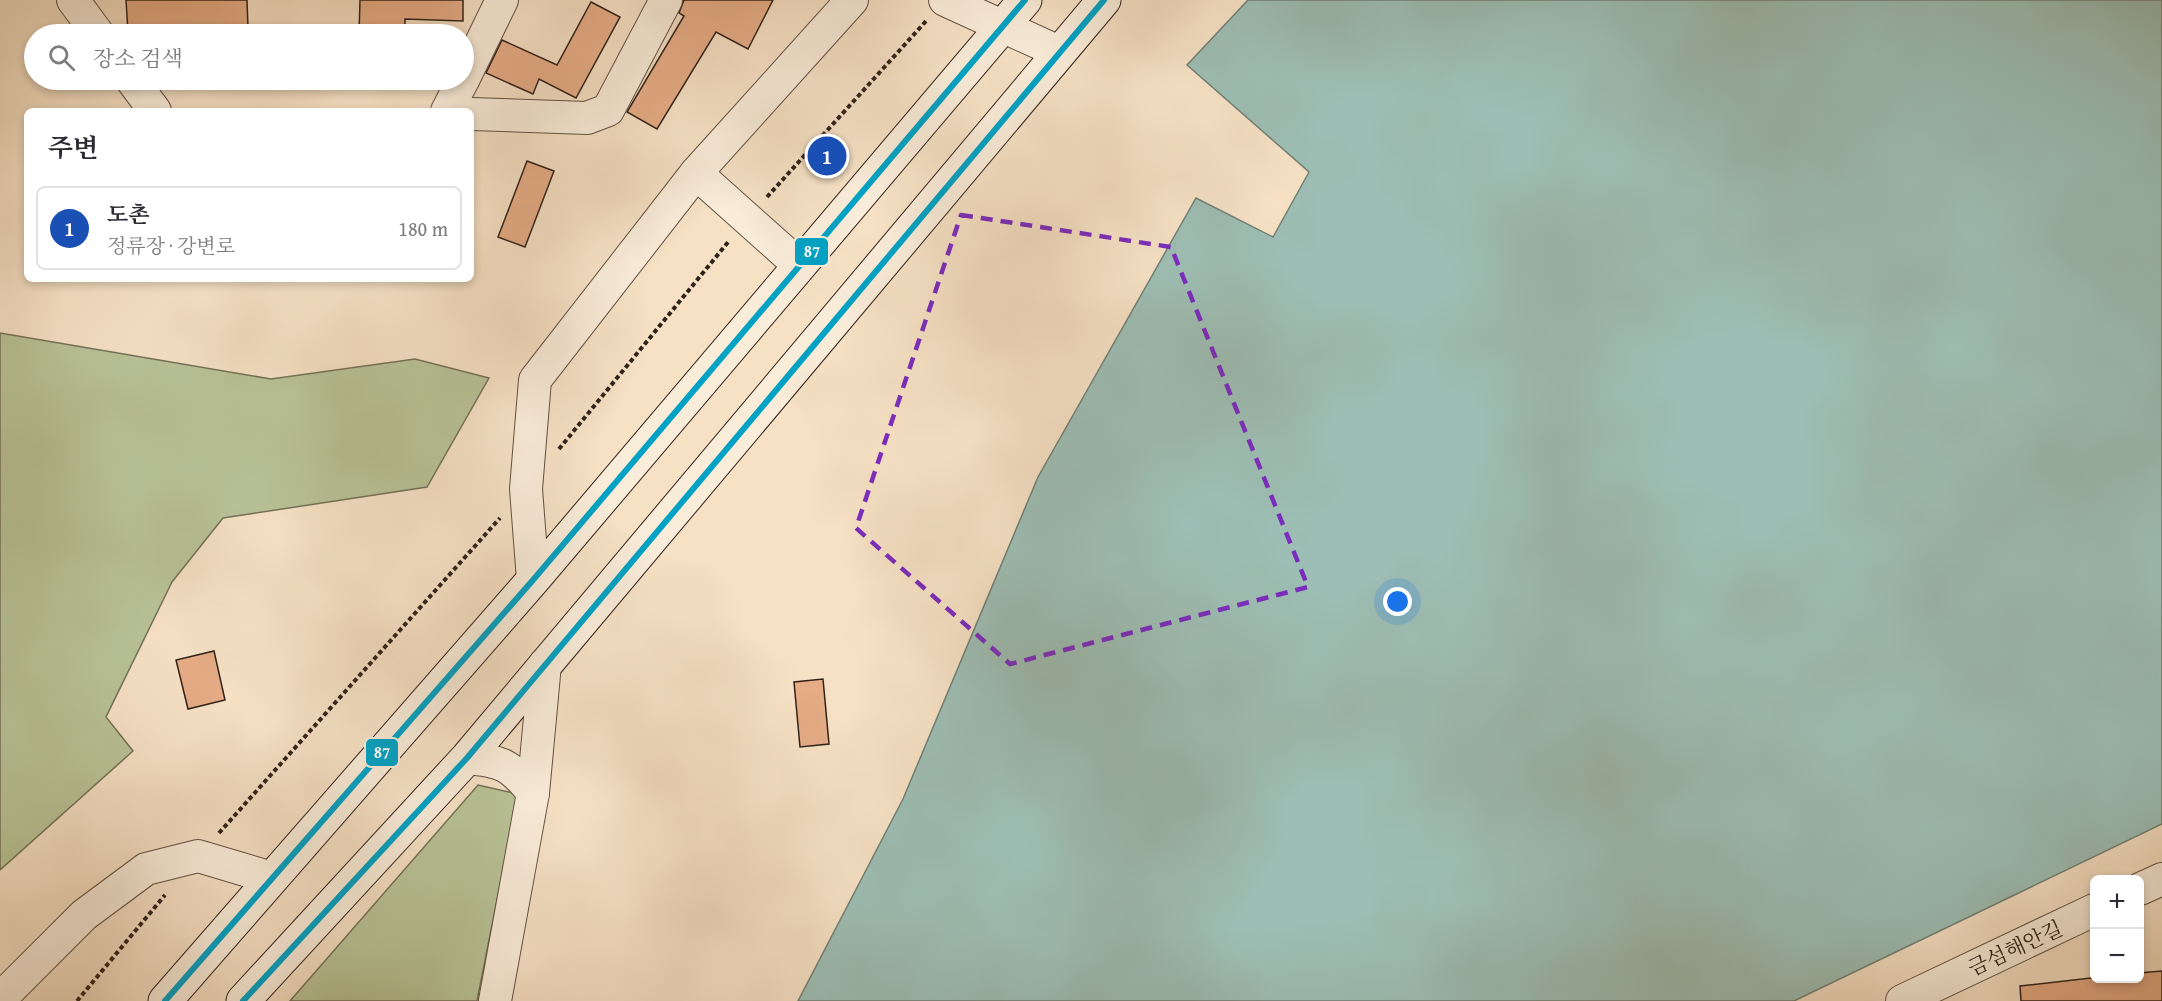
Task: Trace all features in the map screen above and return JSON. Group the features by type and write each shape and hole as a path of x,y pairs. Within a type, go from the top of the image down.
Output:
{"main road":[{"path":"165,1001 533,580 1025,0"},
{"path":"243,1001 467,758 1104,0"}],"street":[{"path":"73,0 91,24"},
{"path":"474,57 502,0"},
{"path":"474,114 587,118 608,110 666,0"},
{"path":"533,580 526,489 535,380 696,173 852,0"},
{"path":"945,0 1059,52"},
{"path":"140,90 154,108"},
{"path":"448,108 458,90"},
{"path":"696,173 799,265"},
{"path":"495,1001 533,793 545,664"},
{"path":"467,758 496,760 516,771 533,793"},
{"path":"0,999 84,915 146,869 198,856 272,878"},
{"path":"2144,887 2162,879"},
{"name":"금섬해안길","path":"1902,1001 2090,912"}],"highlighted area":[{"path":"961,215 1171,247 1308,587 1010,664 856,528"}],"green space":[{"path":"0,333 271,379 415,359 489,378 427,487 223,518 172,582 106,717 133,751 0,870"},
{"path":"478,785 518,794 477,1001 290,1001"}],"water":[{"path":"1248,0 2162,0 2162,824 1794,1001 798,1001 903,799 1038,477 1196,198 1273,237 1309,172 1187,65"}],"building":[{"path":"126,0 247,0 248,24 128,24"},
{"path":"360,0 463,0 463,21 405,19 405,24 359,24"},
{"path":"684,0 773,0 748,49 716,32 657,129 627,112 684,16 679,13"},
{"path":"591,2 620,17 576,98 539,79 533,94 486,73 502,40 557,65"},
{"path":"527,161 554,171 525,247 498,237"},
{"path":"214,651 225,700 188,709 176,660"},
{"path":"823,679 829,744 800,747 794,682"},
{"path":"2162,971 2162,1001 2021,1001 2020,986 2090,978 2090,983 2144,983 2144,973"}],"transit line":[{"name":"87","path":"165,1001 533,580 1025,0"},
{"name":"87","path":"243,1001 467,758 1104,0"}],"place":[{"name":"도촌","path":"827,156"}]}
